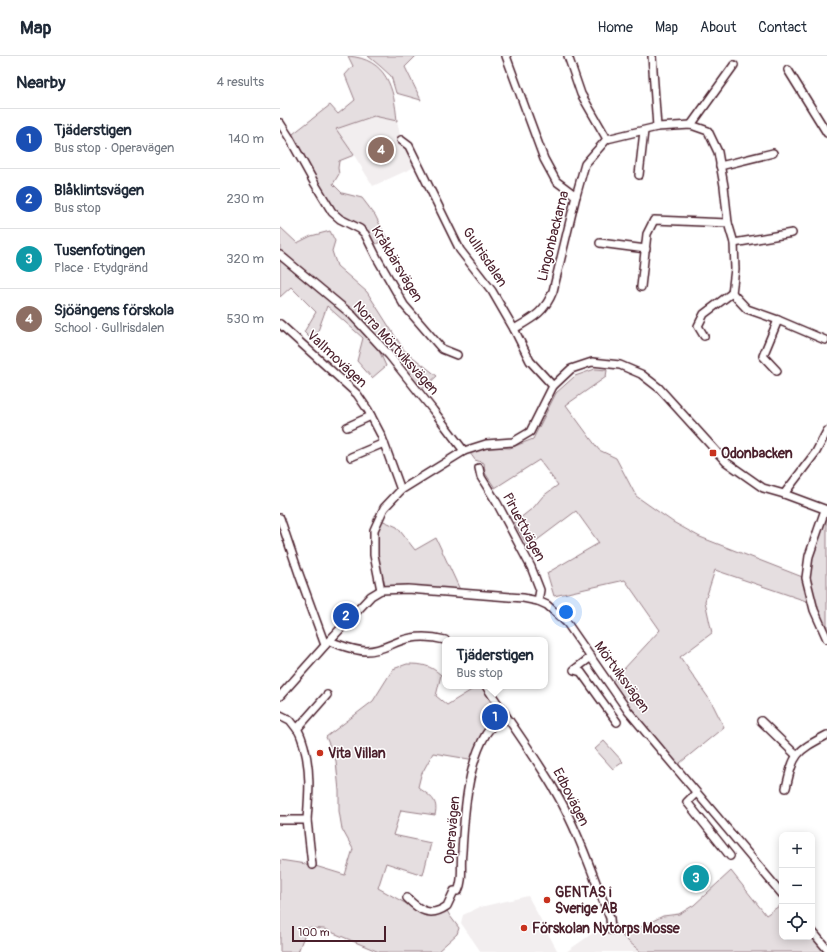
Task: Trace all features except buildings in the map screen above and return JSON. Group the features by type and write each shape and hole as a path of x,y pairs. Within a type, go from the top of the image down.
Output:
{"street":[{"path":"506,56 544,159 556,181 576,196"},
{"path":"568,56 581,94 607,140 657,127 691,125 708,131 718,152 728,223 734,243 735,269 732,293 704,314 698,326 704,336"},
{"path":"652,56 657,127"},
{"path":"691,125 734,65"},
{"path":"788,70 827,133"},
{"name":"Kråkbärsvägen","path":"280,123 290,137 332,212 340,219 360,229 365,234 404,306 442,349 457,355"},
{"path":"639,175 644,131"},
{"name":"Gullrisdalen","path":"401,140 409,146 460,250 492,290 530,361 553,386"},
{"name":"Lingonbackarna","path":"514,329 539,314 549,302 585,164 607,140"},
{"path":"720,166 773,153"},
{"path":"641,287 647,234 654,220 728,223"},
{"path":"734,243 792,233"},
{"path":"600,243 646,249"},
{"name":"Norra Mörtviksvägen","path":"280,254 352,315 399,368 464,452"},
{"path":"732,293 747,309 778,320 825,340"},
{"path":"777,372 763,356 778,320"},
{"name":"Vallmovägen","path":"280,324 357,394 371,416 384,443 401,490"},
{"path":"280,696 371,596 382,590 374,555 374,530 384,508 401,490 464,452 486,444 513,442 530,432 553,386 571,369 592,362 620,365 641,374 659,388 726,462 763,488 784,494 826,510 810,556 806,578 814,610 827,639"},
{"path":"347,427 371,416"},
{"path":"784,494 816,452 827,431"},
{"path":"351,457 384,443"},
{"name":"Piruettvägen","path":"479,468 480,477 497,502 531,567 540,590 538,601"},
{"path":"280,518 299,574 327,643"},
{"name":"Mörtviksvägen","path":"382,590 408,589 523,598 538,601 546,605 567,623 628,711 779,890"},
{"path":"327,643 355,650 368,651 417,637 434,637 442,639"},
{"path":"591,657 574,670 581,672 617,722"},
{"name":"Edbovägen","path":"488,689 542,767 559,798 574,828 610,918 611,930"},
{"path":"297,728 327,695"},
{"name":"Operavägen","path":"407,898 416,907 426,912 435,911 447,906 454,890 458,891 462,884 461,854 467,795 475,760 486,733 493,724 505,714"},
{"path":"280,715 290,720 297,728 300,733 307,758 310,785 307,820 312,865"},
{"path":"761,721 796,755"},
{"path":"786,788 792,764 796,755 807,746 827,735"},
{"path":"696,793 687,802 730,856"},
{"path":"280,820 307,820"},
{"path":"815,935 827,949"}],"shaded area":[{"path":"348,56 361,58 380,69 386,77 394,97 396,109 397,121 374,116 336,129 354,155 339,161 339,174 333,184 342,193 362,198 375,215 387,239 371,246 365,234 340,219 289,137 330,105 338,114 355,100 345,75 353,66"},
{"path":"368,56 416,56 405,67 421,100 396,93 391,76"},
{"path":"374,116 397,121 401,140 419,165 373,186 336,129"},
{"path":"280,227 297,243 311,236 330,231 335,241 332,251 337,266 367,292 404,350 437,376 419,392 352,315 280,255"},
{"path":"280,259 351,318 376,344 386,366 372,378 357,361 363,338 327,306 314,342 304,332 316,312 291,287 280,297"},
{"path":"595,369 607,370 606,377 566,405 599,450 616,458 636,496 673,522 700,537 805,578 827,510 827,639 812,603 715,570 705,601 712,633 680,657 712,703 724,727 675,767 610,684 660,630 625,580 554,596 547,573 599,543 576,511 528,547 514,523 534,507 543,496 558,485 539,460 495,488 485,473 484,463 475,460 470,453 487,447 510,448 533,439 556,393 575,376"},
{"path":"379,519 397,527 415,550 436,538 462,594 381,590 374,555"},
{"path":"407,664 417,664 433,669 441,675 436,696 447,705 473,689 488,689 505,714 493,724 475,760 433,753 421,775 418,787 434,801 436,805 435,815 401,810 393,835 431,843 423,875 386,863 378,888 423,913 446,909 459,928 457,934 437,952 379,952 324,929 307,928 298,952 280,952 280,860 312,865 345,875 353,849 342,829 339,811 336,761 326,737 373,701 393,669"},
{"path":"604,741 623,762 613,769 595,749"},
{"path":"731,871 766,915 779,906 779,940 815,940 815,935 827,952 641,952 622,936 663,916 679,914 694,905"},
{"name":"Förskolan Nytorps Mosse","path":"528,896 558,952 481,952 461,923 463,915 480,907"},
{"path":"611,930 622,936 641,952 566,952 593,933"}],"place":[{"name":"Sjöängens förskola","path":"381,150"},
{"name":"Odonbacken","path":"713,453"},
{"name":"Blåklintsvägen","path":"346,616"},
{"name":"Tjäderstigen","path":"495,717"},
{"name":"Vita Villan","path":"320,753"},
{"name":"Tusenfotingen","path":"696,878"},
{"name":"GENTAS i Sverige AB","path":"547,900"},
{"name":"Förskolan Nytorps Mosse","path":"524,928"}]}
